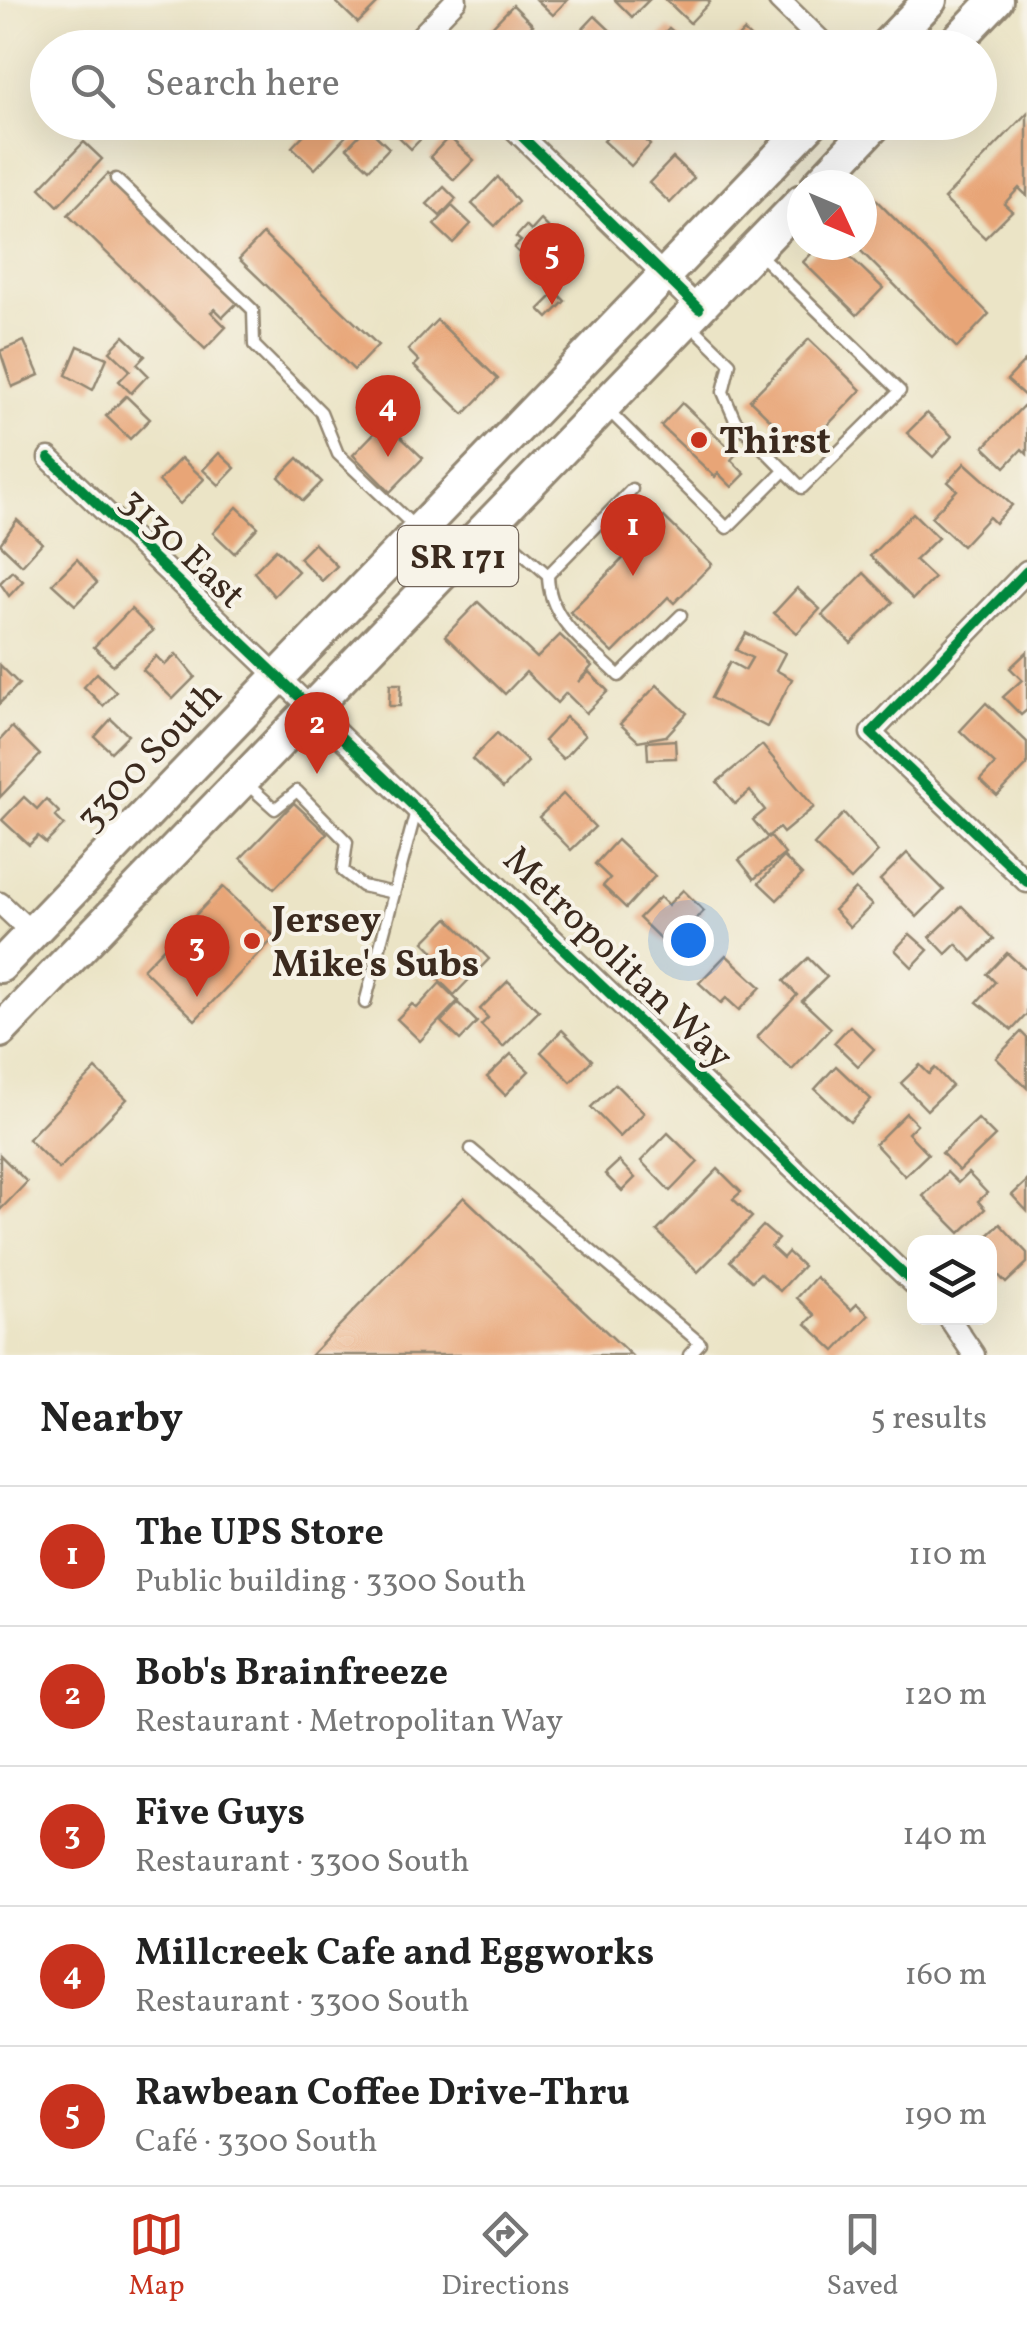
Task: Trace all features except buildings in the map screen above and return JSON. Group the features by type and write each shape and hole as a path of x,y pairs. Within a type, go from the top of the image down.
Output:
{"main road":[{"path":"901,30 930,0"},
{"path":"967,30 996,0"},
{"name":"3300 South","path":"0,1031 48,949 278,678 795,140"},
{"path":"832,170 860,140"},
{"name":"3300 South","path":"0,966 48,949 241,778 787,217"}],"street":[{"path":"434,30 456,0"},
{"path":"779,0 810,30"},
{"path":"525,140 666,276 693,315"},
{"name":"3130 East","path":"49,458 278,678"},
{"path":"1027,570 870,733 1027,882"},
{"name":"Metropolitan Way","path":"278,678 418,806 907,1277"},
{"path":"0,903 48,949"},
{"path":"953,1325 974,1355"}],"lane":[{"path":"116,178 253,310 254,346 321,412 338,454 418,530"},
{"path":"693,315 730,362 723,392 735,420 802,488 900,391 756,250"},
{"path":"605,406 727,528 785,470"},
{"path":"632,489 548,574 548,598 560,617 620,676 680,616"},
{"path":"490,524 548,574"},
{"path":"241,778 275,809 297,791 347,842 343,871 362,886 394,892"},
{"path":"364,1002 418,806"},
{"path":"471,1149 700,1344 689,1355"}],"cycle path":[{"path":"525,140 699,309"},
{"path":"49,458 907,1277"},
{"path":"1027,571 871,733 1027,882"}],"place":[{"name":"Rawbean Coffee Drive-Thru","path":"552,305"},
{"name":"Thirst","path":"699,440"},
{"name":"Millcreek Cafe and Eggworks","path":"388,457"},
{"name":"The UPS Store","path":"633,576"},
{"name":"Bob's Brainfreeze","path":"317,774"},
{"name":"Jersey Mike's Subs","path":"252,941"},
{"name":"Five Guys","path":"197,997"}]}
